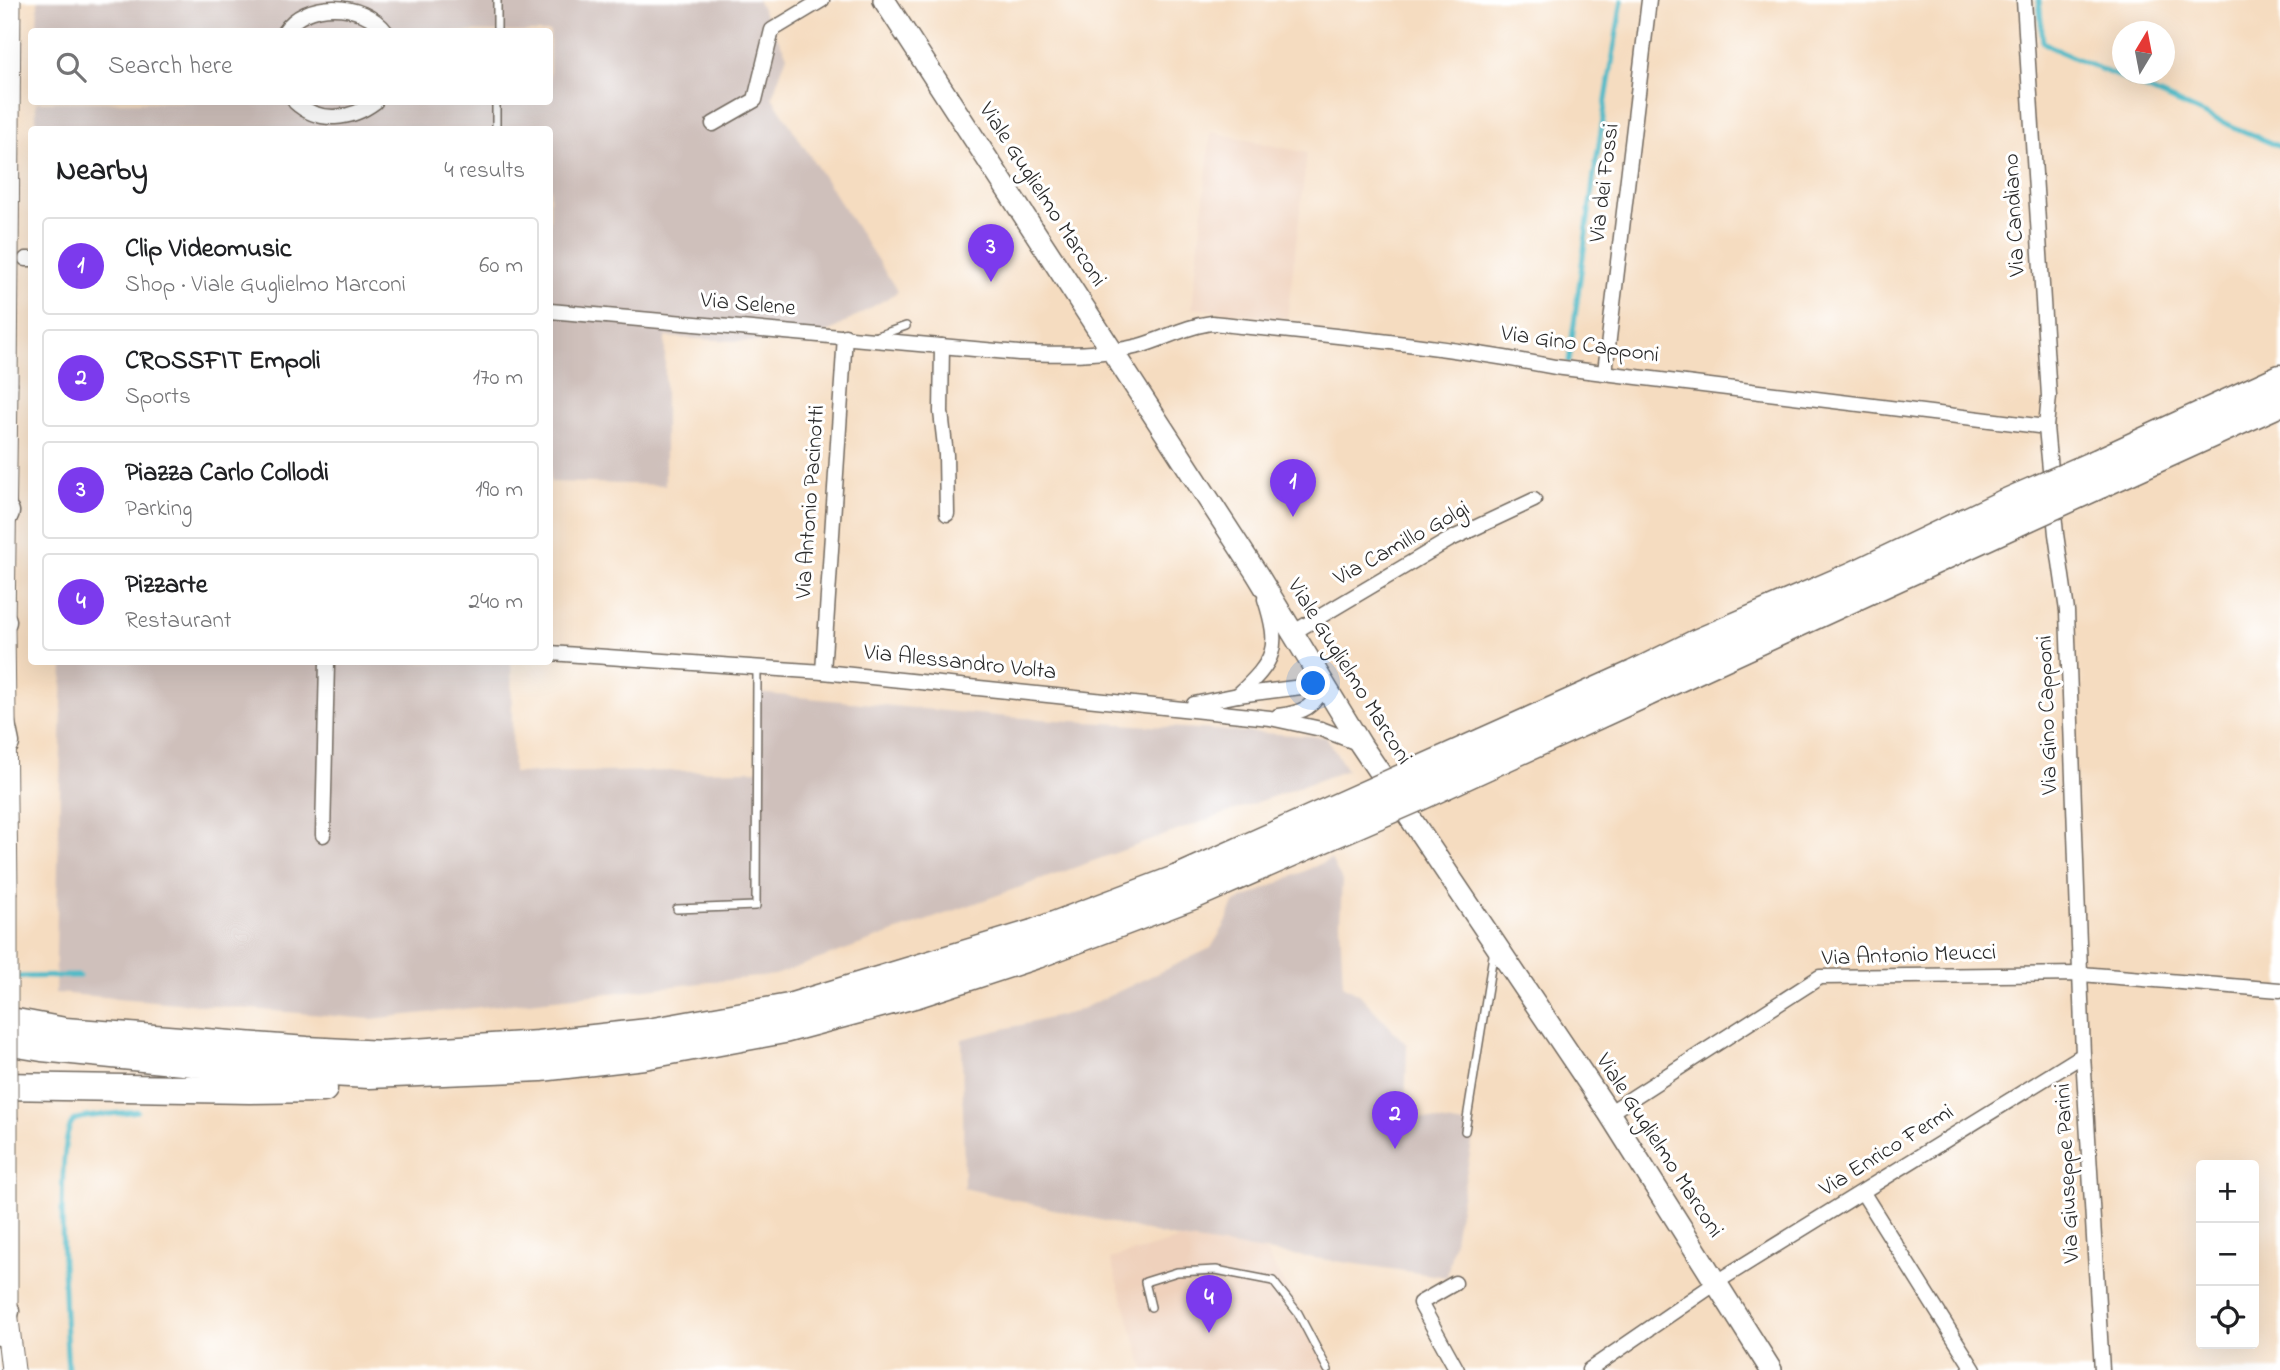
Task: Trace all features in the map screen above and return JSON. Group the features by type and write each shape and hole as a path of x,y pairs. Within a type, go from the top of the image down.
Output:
{"highway":[{"path":"2098,474 2280,378"},
{"path":"0,1041 42,1048 226,1067 369,1076 541,1068 644,1056 784,1030 918,994 1037,955 1639,684 1698,642 2098,474 2280,403"},
{"path":"0,714 6,743"},
{"path":"0,1019 65,1031 307,1051 382,1054 538,1044 648,1032 789,1007 1185,887"},
{"path":"0,1011 65,1031"},
{"path":"0,1086 250,1090 436,1088 541,1068"}],"main road":[{"path":"9,0 1,623 6,743 3,1322 13,1370"}],"street":[{"path":"713,124 755,100 772,30 822,0"},
{"name":"Viale Guglielmo Marconi","path":"884,0 1257,574 1361,745 1609,1113 1771,1370"},
{"name":"Via dei Fossi","path":"1605,372 1649,0"},
{"name":"Via Candiano","path":"2024,0 2049,396 2046,427"},
{"path":"286,28 300,12 317,4 335,1 355,5 372,15 383,28"},
{"path":"299,105 337,123 369,105"},
{"name":"Via Selene","path":"553,311 1019,353 1093,354 1112,351"},
{"name":"Via Gino Capponi","path":"1112,351 1140,346 1195,325 1212,323 1433,348 1555,367 2046,427 2067,611 2081,974"},
{"name":"Via Antonio Pacinotti","path":"823,672 845,336"},
{"path":"942,346 940,412 946,455 947,514"},
{"name":"Via Camillo Golgi","path":"1294,632 1449,540 1534,500"},
{"path":"1238,695 1263,672 1272,649 1272,624 1257,574"},
{"name":"Via Alessandro Volta","path":"553,653 823,672 1179,707 1270,718 1321,729 1361,745"},
{"path":"323,835 327,665"},
{"path":"1179,707 1238,695 1325,684"},
{"path":"1270,718 1300,713 1318,697 1325,684"},
{"name":"Via Antonio Meucci","path":"1609,1113 1820,977 2081,974 2280,990"},
{"name":"Via Giuseppe Parini","path":"2081,974 2083,1055 2102,1370"},
{"name":"Via Enrico Fermi","path":"1589,1370 1715,1283 2083,1055"},
{"path":"1864,1193 1974,1370"},
{"path":"1455,1283 1420,1303 1457,1370"}],"lane":[{"path":"497,28 498,0"},
{"path":"496,105 496,126"},
{"path":"870,339 906,326"},
{"path":"677,909 756,906 757,668"},
{"path":"1465,1132 1494,944"},
{"path":"1151,1307 1145,1282 1177,1272 1216,1270 1273,1281 1298,1313 1328,1370"}],"shaded area":[{"path":"38,0 757,0 787,55 772,97 898,292 806,345 665,337 665,485 553,482 553,126 36,126 36,105 553,105 553,28 37,28"},
{"path":"1211,132 1307,153 1287,319 1192,308"},
{"path":"63,665 511,665 513,773 758,770 757,693 1008,717 1326,737 1347,770 775,975 371,1019 55,993"},
{"path":"1331,859 1342,881 1340,922 1343,985 1359,994 1407,1045 1405,1115 1475,1127 1447,1277 1180,1239 964,1188 962,1039 1075,1012 1211,948 1234,903"},
{"path":"1180,1239 1265,1251 1335,1370 1145,1370 1110,1259"}],"waterway":[{"path":"1569,361 1594,175 1622,0"},
{"path":"2039,0 2043,42 2280,147"},
{"path":"13,977 79,976"},
{"path":"68,1370 62,1238 64,1161 68,1134 74,1120 137,1111"}],"place":[{"name":"Piazza Carlo Collodi","path":"991,282"},
{"name":"Clip Videomusic","path":"1293,517"},
{"name":"CROSSFIT Empoli","path":"1395,1149"},
{"name":"Pizzarte","path":"1209,1333"}]}
